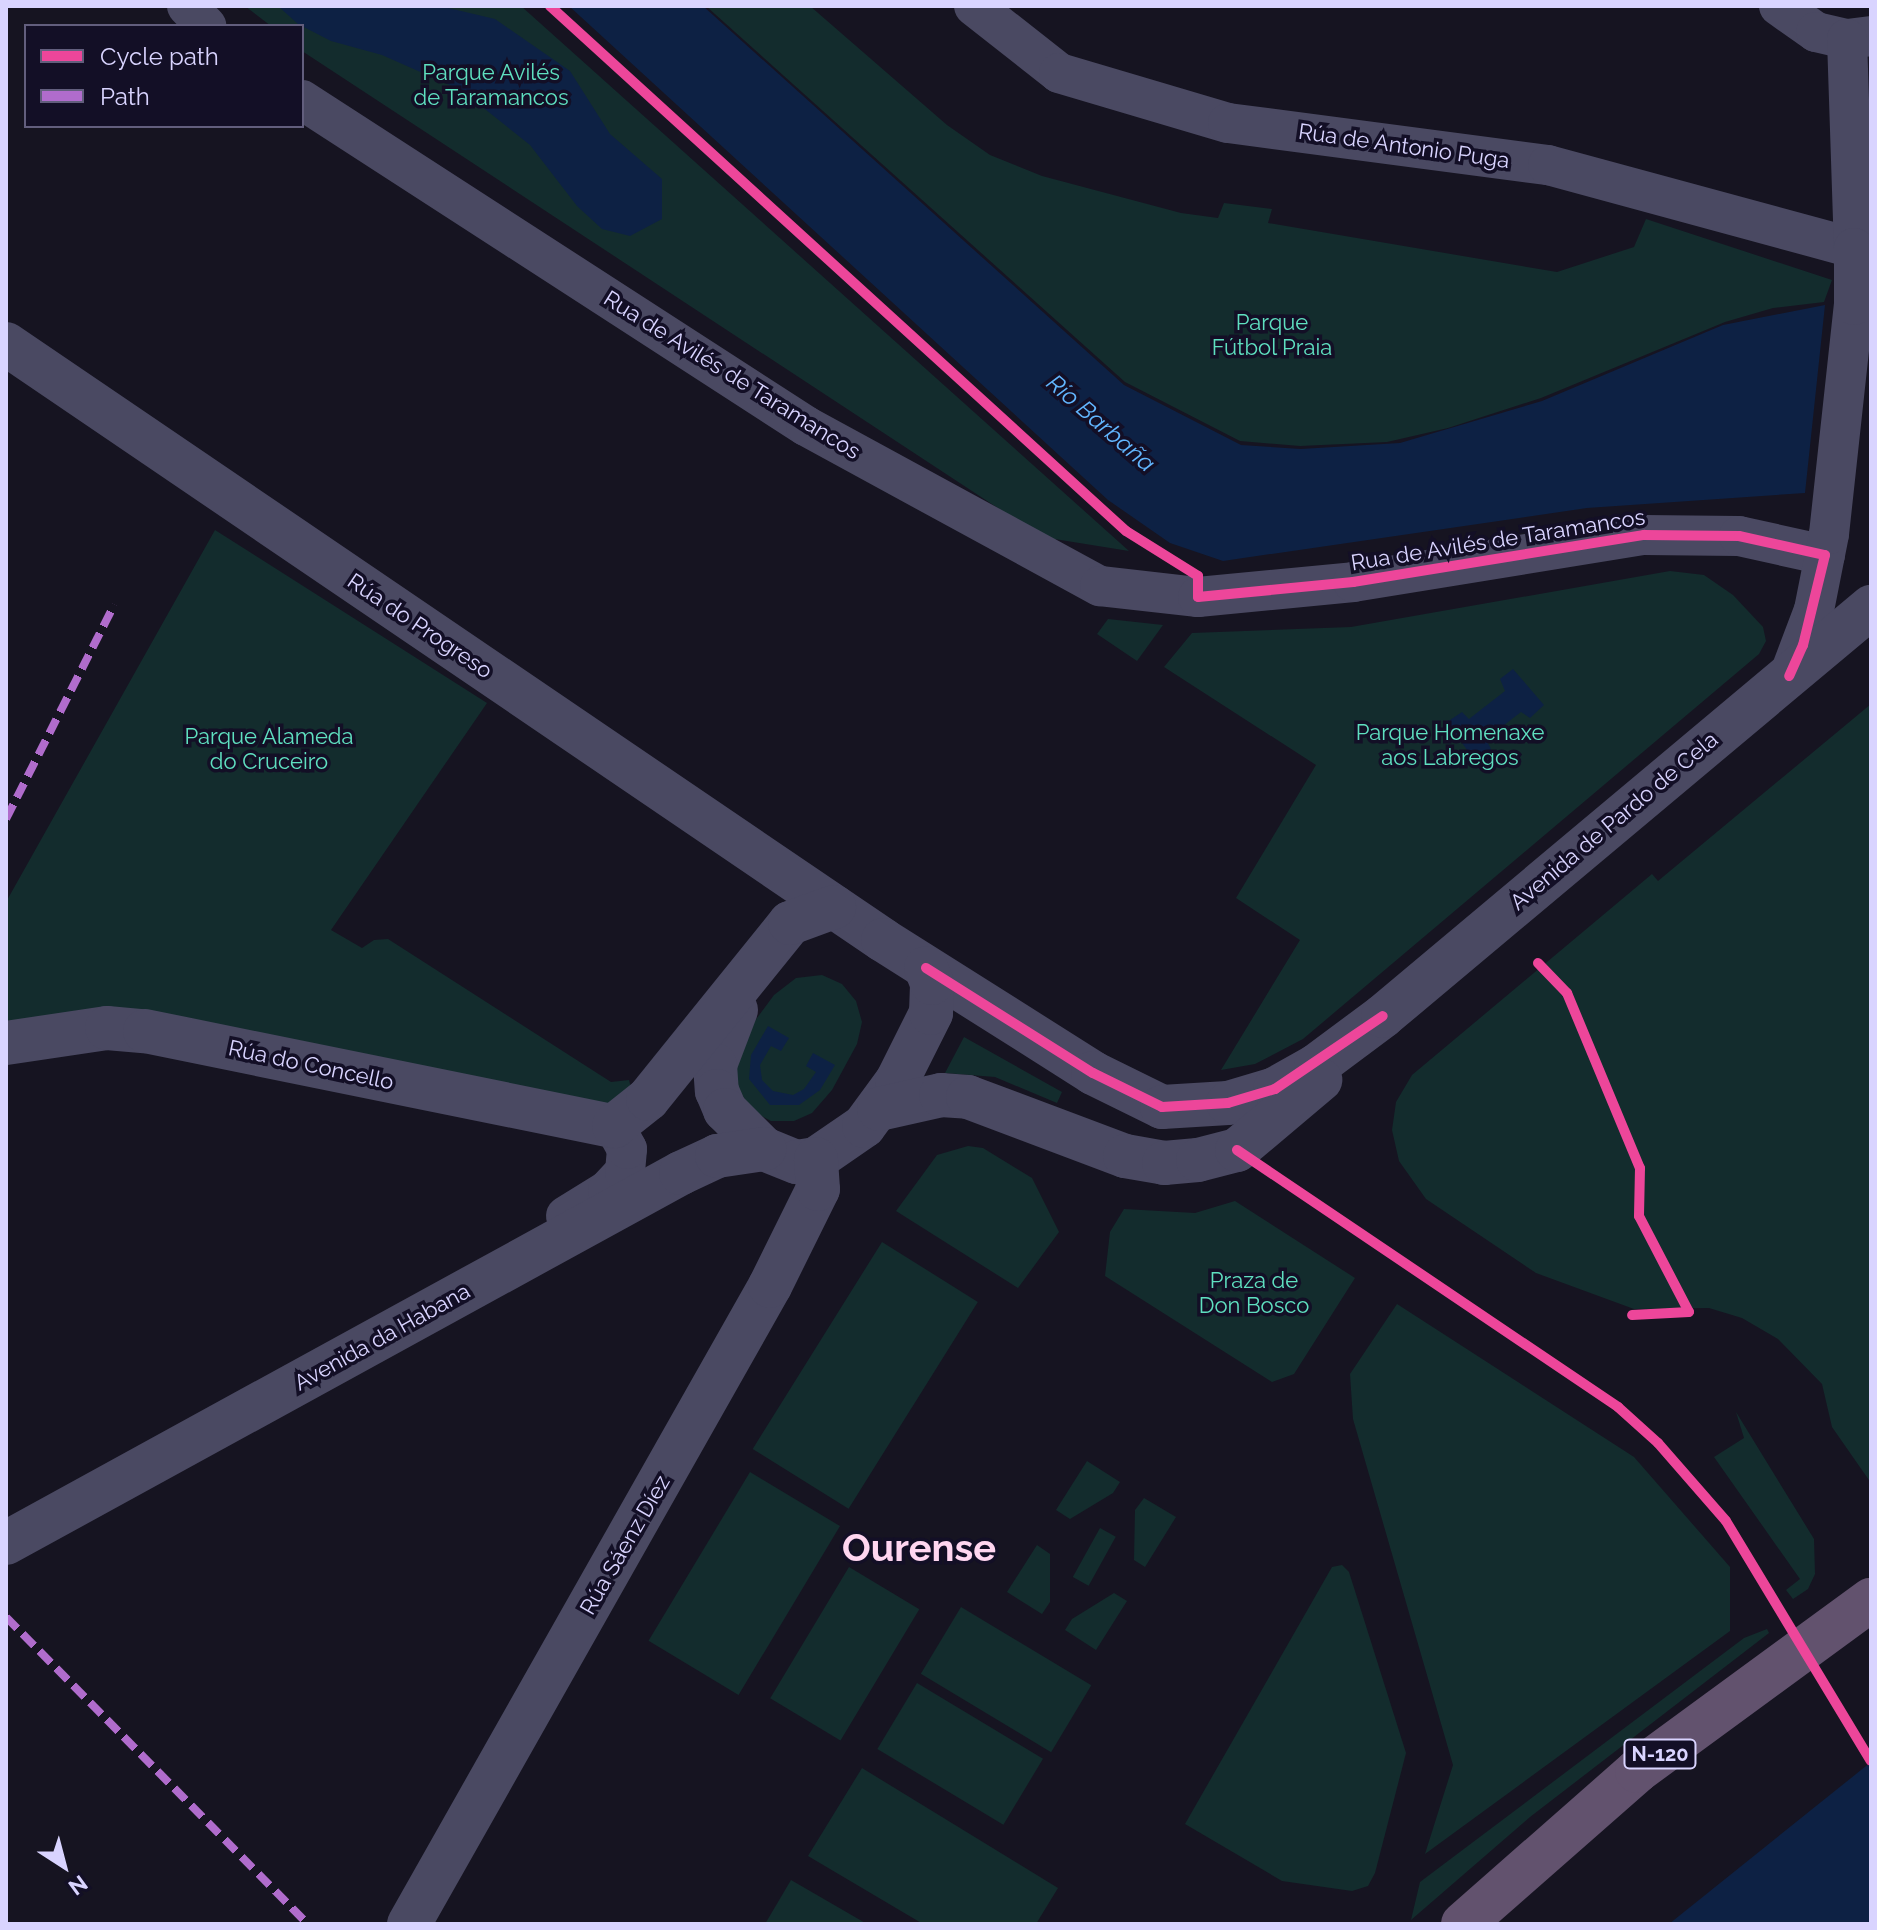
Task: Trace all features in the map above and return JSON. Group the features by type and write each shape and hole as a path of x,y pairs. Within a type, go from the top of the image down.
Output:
{"highway":[{"name":"N-120","path":"1463,1924 1637,1771 1871,1600"}],"street":[{"path":"187,6 204,24"},
{"name":"Rúa de Antonio Puga","path":"974,6 1059,73 1228,123 1548,165 1865,255"},
{"path":"1779,6 1816,32 1859,38 1865,255 1854,305 1803,645 1789,676"},
{"name":"Rua de Avilés de Taramancos","path":"304,101 806,426 1100,586 1214,596 1353,582 1644,535 1739,536 1819,546"},
{"name":"Rúa do Progreso","path":"6,344 834,907"},
{"name":"Avenida de Pardo de Cela","path":"879,1109 941,1095 968,1097 1125,1156 1164,1163 1198,1160 1237,1150 1259,1134 1383,1016 1789,676 1863,610"},
{"path":"460,1294 512,1250 608,1190 625,1172 627,1149 614,1126 648,1099 771,945 790,923 834,907 926,968 932,983 931,1013 879,1109 840,1145 816,1159 797,1162 764,1149 725,1110 717,1091 715,1065 727,1028 771,945"},
{"name":"Avenida de Pardo de Cela","path":"926,968 1093,1073 1162,1107 1228,1103 1275,1089 1383,1016"},
{"name":"Rúa do Concello","path":"6,1043 107,1028 145,1031 614,1126"},
{"name":"Avenida da Habana","path":"6,1543 681,1173 717,1156 764,1149"},
{"name":"Rúa Sáenz Díez","path":"409,1924 763,1299 818,1189 816,1159"}],"green space":[{"name":"Parque Avilés de Taramancos","path":"245,6 521,6 1129,551 1042,537 304,52 304,24 268,24"},
{"name":"Parque Fútbol Praia","path":"706,6 810,6 947,125 990,155 1042,176 1181,213 1218,218 1224,203 1272,209 1268,223 1557,272 1634,247 1646,219 1832,280 1824,302 1773,308 1725,322 1541,398 1448,428 1387,442 1300,446 1240,441 1125,382"},
{"name":"Parque Alameda do Cruceiro","path":"215,530 487,703 331,930 362,948 374,940 388,939 611,1082 629,1080 631,1088 615,1108 6,1027 6,902"},
{"name":"Parque Homenaxe aos Labregos","path":"1670,571 1704,575 1733,595 1763,627 1766,641 1759,654 1303,1039 1255,1064 1221,1070 1300,940 1236,898 1316,765 1164,667 1192,633 1351,627"},
{"path":"1108,619 1163,625 1137,661 1097,634"},
{"path":"1871,704 1871,1483 1832,1427 1822,1384 1778,1339 1742,1318 1709,1308 1634,1309 1536,1273 1426,1199 1399,1161 1392,1130 1396,1102 1412,1075 1652,874 1658,881"},
{"path":"822,975 842,984 856,1001 862,1022 857,1044 832,1090 812,1113 794,1121 771,1121 754,1112 739,1091 735,1069 754,1022 774,995 796,978"},
{"path":"964,1037 1062,1092 1057,1103 995,1077 945,1073"},
{"path":"968,1146 983,1148 1032,1178 1059,1232 1018,1288 896,1211 937,1155"},
{"name":"Praza de Don Bosco","path":"1235,1201 1355,1278 1294,1374 1272,1382 1105,1276 1110,1232 1124,1209 1195,1213"},
{"path":"882,1242 978,1302 849,1509 753,1449"},
{"path":"1397,1304 1634,1457 1730,1567 1730,1631 1425,1854 1453,1765 1353,1419 1350,1374"},
{"path":"1736,1412 1814,1539 1815,1574 1808,1589 1793,1599 1786,1590 1800,1579 1714,1457 1744,1438"},
{"path":"1087,1461 1120,1482 1113,1493 1070,1519 1056,1510"},
{"path":"750,1472 840,1526 739,1695 649,1641"},
{"path":"1144,1498 1176,1517 1145,1567 1134,1560 1135,1510"},
{"path":"1100,1528 1116,1537 1089,1586 1073,1577"},
{"path":"1037,1545 1050,1554 1050,1602 1042,1614 1007,1592"},
{"path":"1342,1565 1349,1572 1406,1753 1375,1873 1368,1886 1352,1891 1282,1881 1185,1824 1332,1567"},
{"path":"849,1567 919,1609 840,1740 770,1698"},
{"path":"1114,1593 1127,1601 1096,1650 1065,1630 1072,1619"},
{"path":"961,1607 1091,1685 1051,1752 921,1674"},
{"path":"1767,1629 1769,1633 1530,1817 1411,1920 1420,1882 1744,1638"},
{"path":"917,1683 1043,1759 1003,1825 877,1749"},
{"path":"862,1768 1058,1888 1036,1924 923,1924 808,1856"},
{"path":"791,1880 867,1924 765,1924"}],"water":[{"path":"278,6 440,6 495,19 570,71 610,134 662,179 662,219 630,236 602,229 577,206 530,145 461,90 382,55 331,41 304,27 304,24 298,24"},
{"name":"Río Barbaña","path":"569,6 703,6 1124,385 1241,445 1301,449 1400,443 1542,401 1723,325 1825,305 1805,493 1587,508 1223,561 1170,543 1108,500"},
{"path":"1513,669 1544,705 1530,718 1521,712 1486,739 1491,749 1475,761 1447,722 1462,712 1469,719 1505,691 1500,679"},
{"path":"768,1026 789,1038 781,1051 771,1046 760,1065 762,1080 773,1091 793,1095 804,1089 816,1072 806,1066 813,1053 835,1065 820,1090 799,1105 770,1105 749,1079 751,1055"},
{"path":"1871,1762 1871,1924 1669,1924"}],"marked path":[{"path":"6,819 114,605"},
{"path":"6,1617 308,1924"}],"cycle path":[{"path":"550,6 1126,531 1198,576 1198,597 1353,582 1644,535 1739,536 1825,555 1803,645 1789,676"},
{"path":"1538,963 1567,993 1640,1168 1639,1216 1689,1312 1632,1315"},
{"path":"926,968 1093,1073 1162,1107 1228,1103 1275,1089 1383,1016"},
{"path":"1237,1150 1618,1407 1658,1443 1726,1521 1871,1761"}],"district":[{"name":"Ourense","path":"919,1548"}]}
